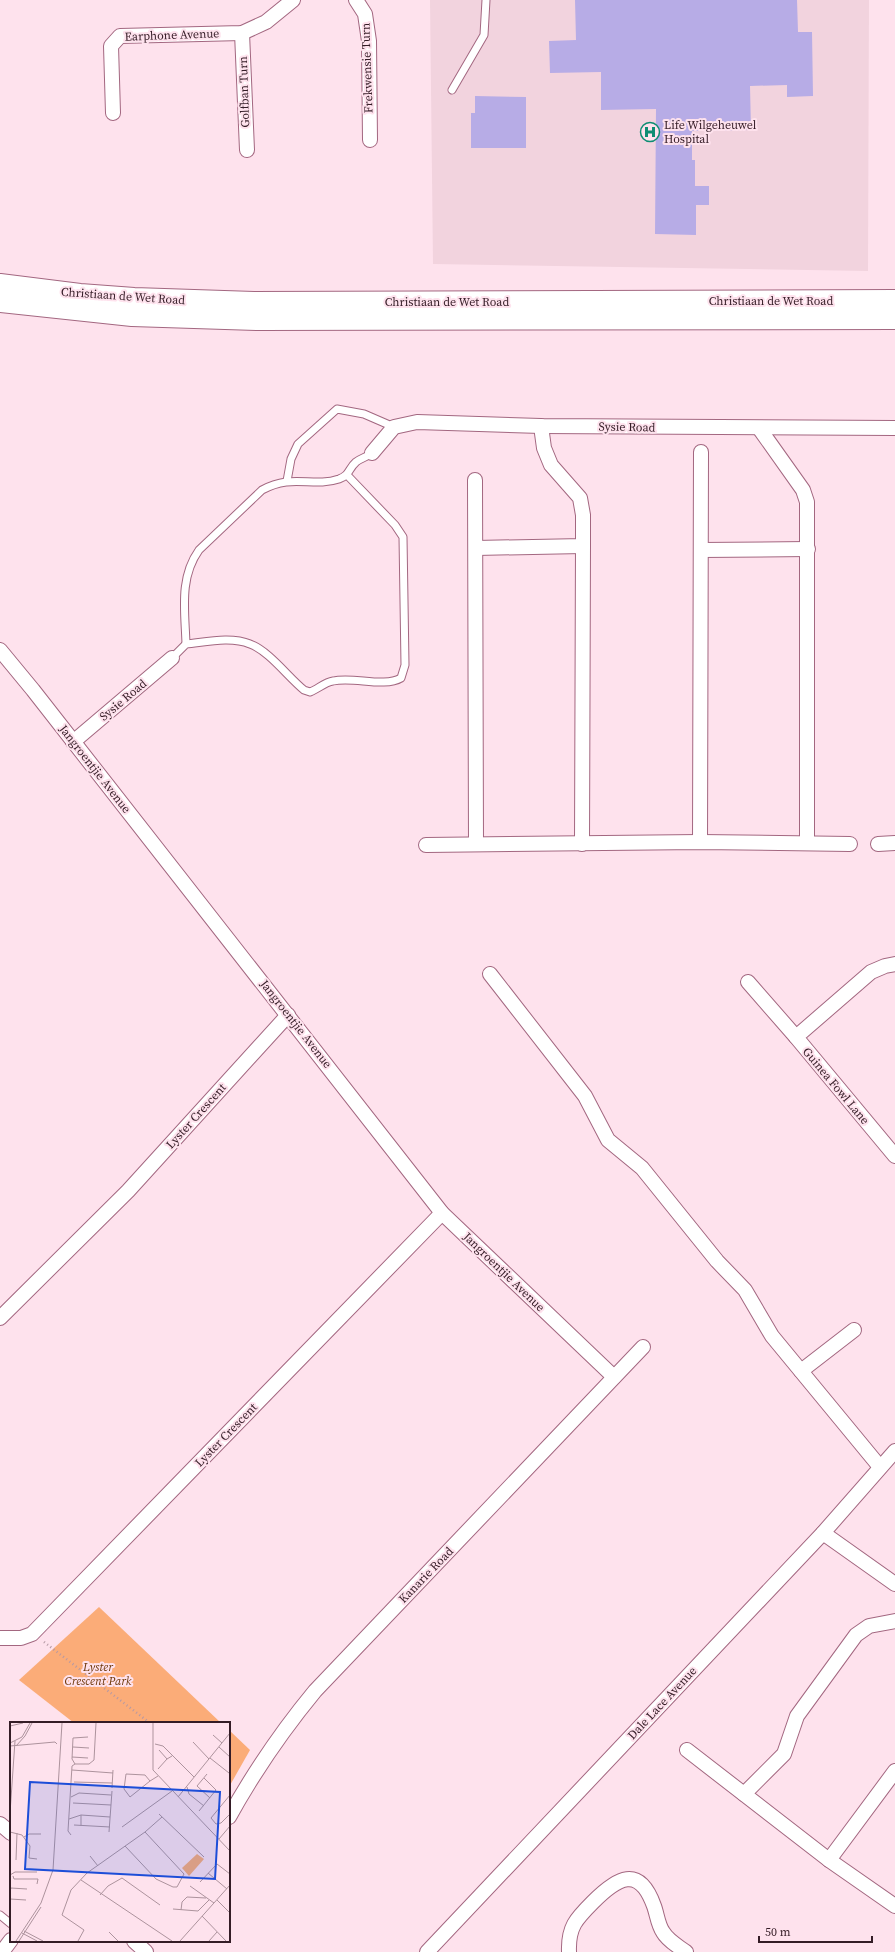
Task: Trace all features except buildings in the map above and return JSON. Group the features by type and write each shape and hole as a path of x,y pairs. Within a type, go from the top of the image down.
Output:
{"main road":[{"name":"Christiaan de Wet Road","path":"0,284 80,294 134,298 254,302 895,300"},
{"name":"Christiaan de Wet Road","path":"0,302 104,314 222,319 895,319"}],"street":[{"name":"Earphone Avenue","path":"113,113 111,46 120,36 242,33 266,22 293,0"},
{"name":"Frekwensie Turn","path":"356,0 365,14 369,41 370,140"},
{"name":"Golfban Turn","path":"242,33 246,150"},
{"name":"Sysie Road","path":"394,427 417,422 541,426 895,428"},
{"path":"541,426 544,448 551,465 580,498 583,514 582,844"},
{"path":"372,453 394,427"},
{"path":"759,428 803,490 808,514 807,843"},
{"path":"700,842 701,452"},
{"path":"475,480 476,844"},
{"path":"476,548 583,546"},
{"path":"701,550 808,549"},
{"name":"Jangroentjie Avenue","path":"0,650 288,1014 442,1213 614,1377"},
{"name":"Sysie Road","path":"73,742 172,658"},
{"path":"426,845 700,842 850,844"},
{"path":"878,844 895,843"},
{"name":"Guinea Fowl Lane","path":"895,964 885,966 871,972 796,1037 895,1156"},
{"path":"490,974 585,1096 608,1140 642,1168 717,1261 745,1290 772,1336 880,1467"},
{"path":"748,982 796,1037"},
{"name":"Lyster Crescent","path":"0,1318 128,1191 288,1014"},
{"name":"Lyster Crescent","path":"32,1634 442,1213"},
{"path":"801,1371 854,1330"},
{"name":"Kanarie Road","path":"230,1815 268,1752 315,1691 643,1347"},
{"name":"Dale Lace Avenue","path":"427,1952 823,1532 895,1452"},
{"path":"823,1532 895,1584"},
{"path":"744,1794 784,1754 797,1716 856,1635 868,1626 895,1621"},
{"path":"0,1638 16,1638 32,1634"},
{"path":"687,1750 829,1860 895,1906"},
{"path":"829,1860 895,1771"},
{"path":"0,1824 10,1832"},
{"path":"569,1952 569,1937 571,1930 584,1911 610,1885 620,1880 631,1879 641,1884 648,1893 662,1931 668,1938 686,1952"},
{"path":"2,1952 10,1941"},
{"path":"135,1942 146,1952"}],"lane":[{"path":"452,90 484,34 486,0"},
{"path":"287,481 291,459 298,444 337,409 364,414 394,427"},
{"path":"186,644 184,594 186,578 190,561 199,550 262,490 273,484 287,481 328,481 347,475 355,463 372,453"},
{"path":"172,658 186,644 230,641 251,644 266,654 304,690 310,692 332,681 395,681 401,678 405,665 402,537 395,525 347,475"},
{"path":"0,1916 10,1923"}],"path":[{"path":"32,1634 149,1722"}],"shaded area":[{"name":"Life Wilgeheuwel Hospital","path":"430,0 869,0 868,271 433,264"}],"green space":[{"name":"Lyster Crescent Park","path":"99,1607 220,1722 73,1722 19,1680"},
{"path":"230,1731 250,1750 230,1785"}],"place":[{"name":"Life Wilgeheuwel Hospital","path":"650,132"}]}
